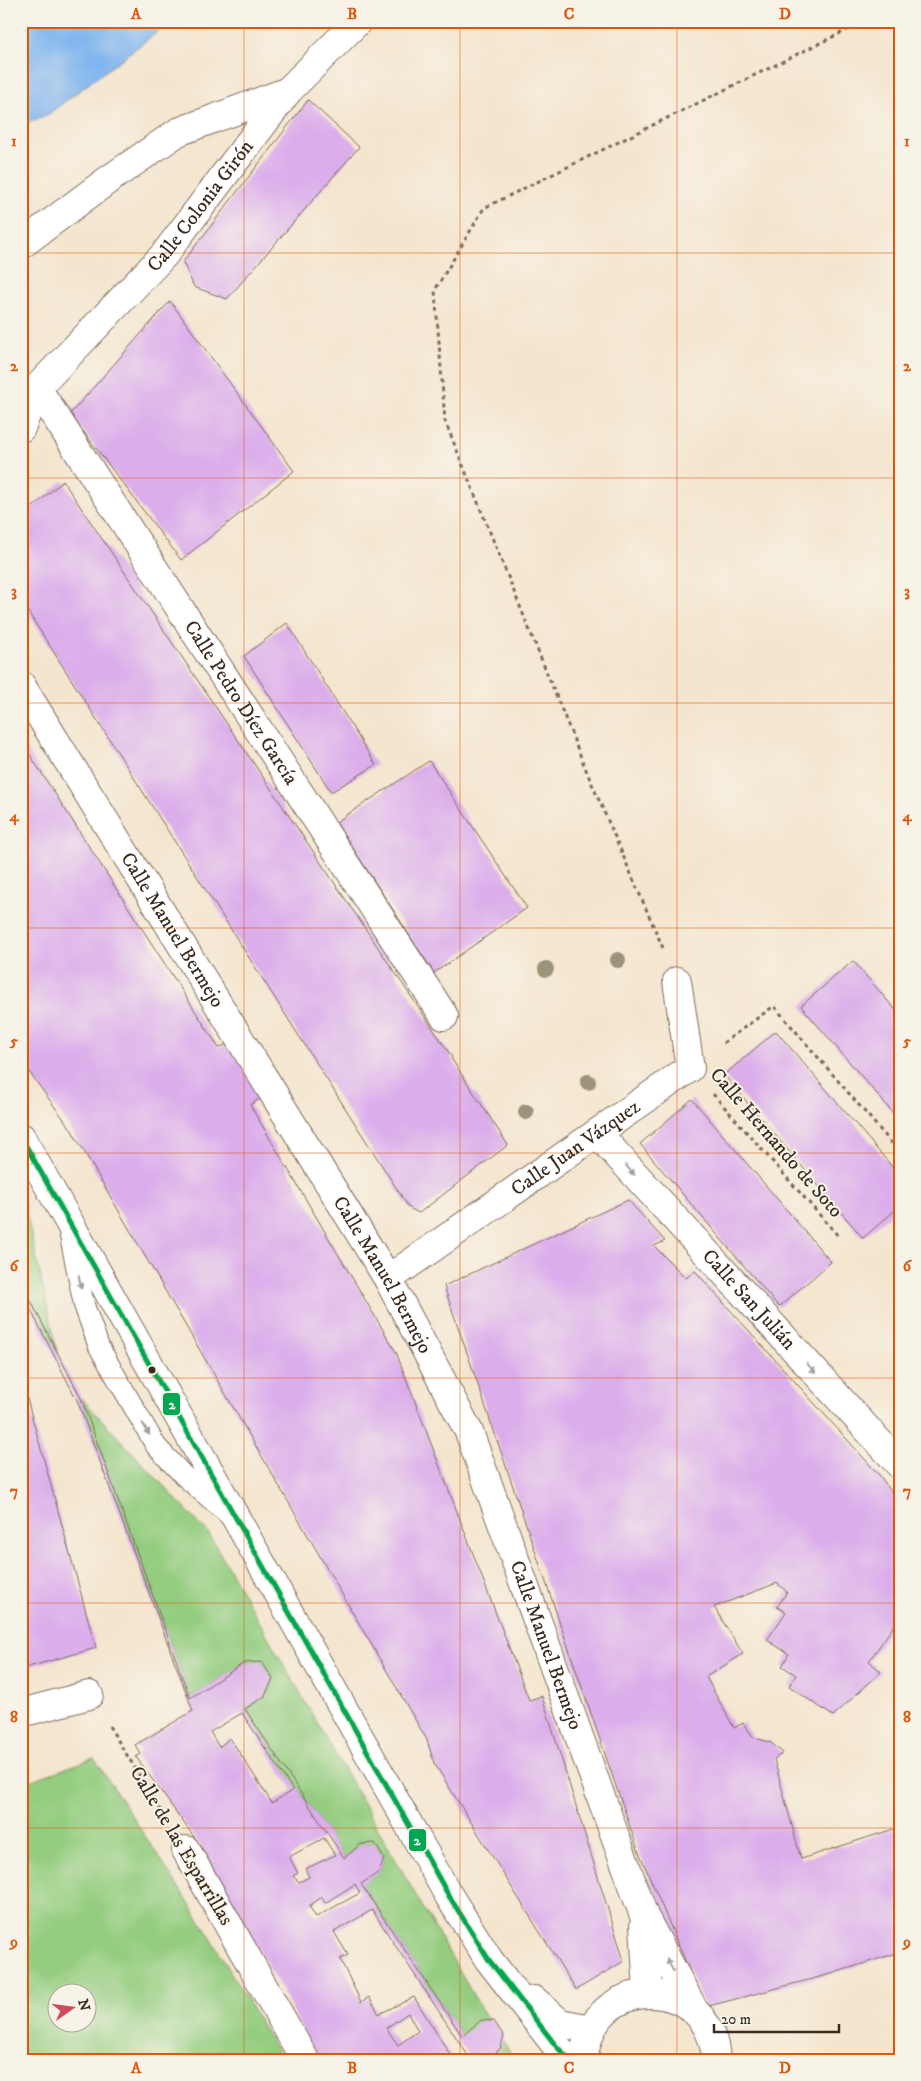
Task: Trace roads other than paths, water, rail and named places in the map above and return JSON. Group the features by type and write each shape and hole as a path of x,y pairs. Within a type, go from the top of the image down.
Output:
{"street":[{"name":"Calle Colonia Girón","path":"21,428 29,391 164,255 288,92 358,21"},
{"path":"21,245 108,180 178,132 288,92"},
{"name":"Calle Pedro Díez García","path":"29,391 444,1016"},
{"name":"Calle Manuel Bermejo","path":"21,685 388,1279 469,1432 644,1916"},
{"name":"Calle Juan Vázquez","path":"388,1279 690,1068 677,981"},
{"name":"Calle San Julián","path":"598,1134 900,1465"},
{"path":"21,1137 449,1896 489,1960 557,2047 570,2060"},
{"path":"21,1713 89,1695"},
{"name":"Calle de las Esparrillas","path":"186,1850 305,2060"},
{"path":"644,1916 648,1993"},
{"path":"644,1916 692,2008 707,2026 715,2046 716,2060"},
{"path":"489,1960 560,2023 591,2029"},
{"path":"584,2060 585,2043 591,2029 602,2014 615,2003 631,1996 648,1993 664,1995 692,2008"}],"water":[{"path":"21,21 172,21 47,115 21,126"}]}
